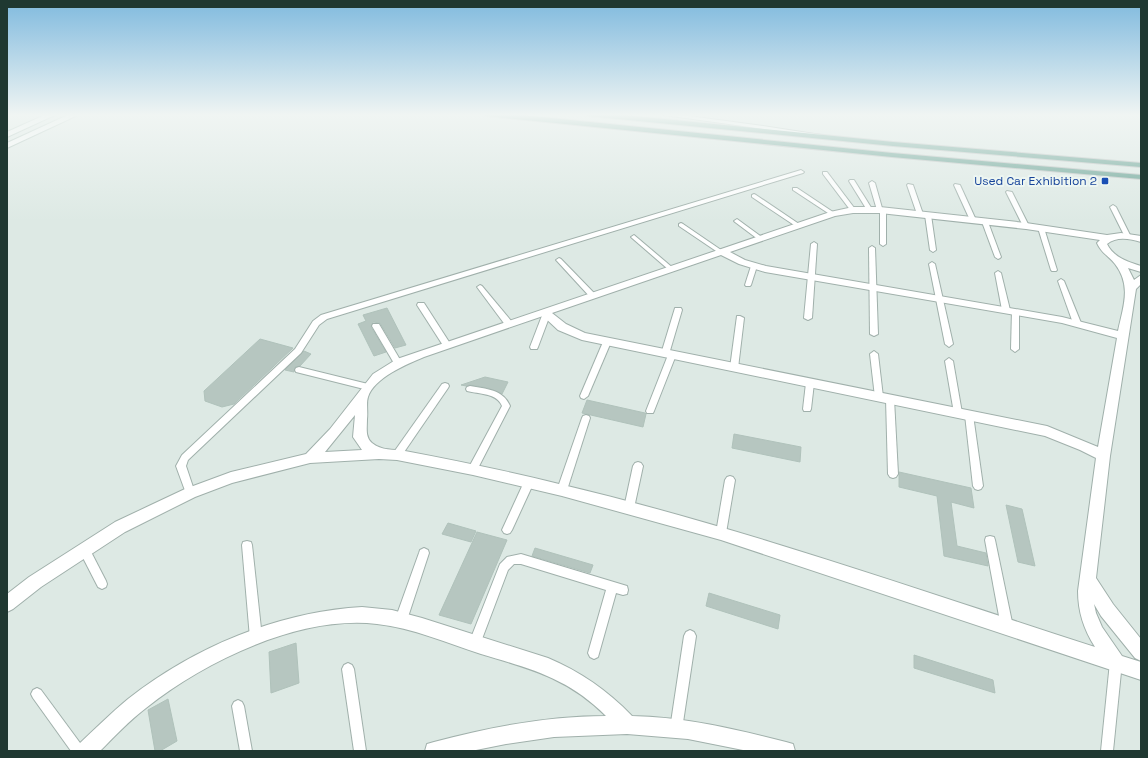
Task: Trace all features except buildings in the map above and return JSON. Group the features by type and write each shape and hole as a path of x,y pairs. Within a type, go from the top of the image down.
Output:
{"main road":[{"path":"836,149 1141,177"},
{"path":"959,149 1141,165"}],"street":[{"path":"310,458 333,436 365,391 377,378 398,363 509,324 545,314 592,296 833,214 853,210 869,209 1026,226 1106,238 1128,236 1141,239"},
{"path":"1065,233 1104,250 1117,260 1130,279 1132,288 1102,456 1088,578 1084,592 1085,607 1091,625 1101,643 1116,662"},
{"path":"1104,250 1102,243 1106,238"},
{"path":"721,252 754,266 1077,323 1123,336"},
{"path":"1117,260 1141,269"},
{"path":"1132,288 1141,278"},
{"path":"545,314 562,327 582,336 1047,431 1066,437 1102,456"},
{"path":"365,391 360,437 367,447 380,454"},
{"path":"7,604 35,582 120,527 190,493 231,478 310,458 380,454 397,455 473,469 529,482 721,533 1141,671"},
{"path":"1088,578 1107,610 1141,652"},
{"path":"86,751 119,719 149,694 210,657 256,638 304,621 334,616 363,615 401,620 535,662 560,672 584,686 607,703 628,725"},
{"path":"434,751 461,743 517,732 573,726 628,725 676,729 736,745 786,751"}],"lane":[{"path":"190,493 181,466 185,458 298,351 316,323 324,317 801,172"},
{"path":"825,173 853,210"},
{"path":"852,182 869,209"},
{"path":"872,183 881,210 883,244"},
{"path":"910,185 924,215 933,250"},
{"path":"957,185 973,220"},
{"path":"795,189 833,214"},
{"path":"1009,192 1026,226"},
{"path":"754,196 799,226"},
{"path":"1113,207 1128,236"},
{"path":"736,220 761,239"},
{"path":"985,222 998,257"},
{"path":"681,225 721,252"},
{"path":"1041,228 1054,270"},
{"path":"634,236 671,269"},
{"path":"808,318 814,244"},
{"path":"872,248 874,334"},
{"path":"559,260 592,296"},
{"path":"932,264 949,344"},
{"path":"748,285 754,266"},
{"path":"998,273 1011,311 1015,349"},
{"path":"1061,281 1077,323"},
{"path":"480,287 509,324"},
{"path":"421,305 447,345"},
{"path":"650,411 669,354 678,310"},
{"path":"534,346 545,314"},
{"path":"734,368 740,318"},
{"path":"376,326 398,363"},
{"path":"584,396 607,342"},
{"path":"874,354 885,398 893,474"},
{"path":"949,361 963,414 978,486"},
{"path":"299,370 365,391"},
{"path":"807,409 810,383"},
{"path":"397,455 445,386"},
{"path":"470,389 501,397 505,401 506,406 473,469"},
{"path":"562,490 586,418"},
{"path":"629,508 638,466"},
{"path":"721,533 730,480"},
{"path":"507,530 529,482"},
{"path":"990,540 1007,627"},
{"path":"246,545 256,638"},
{"path":"84,549 102,584"},
{"path":"401,620 424,553"},
{"path":"475,643 504,567 511,560 520,559 623,590"},
{"path":"594,653 612,587"},
{"path":"676,729 690,636"},
{"path":"1107,751 1116,662"},
{"path":"348,669 360,751"},
{"path":"37,694 79,751"},
{"path":"238,706 246,751"}],"place":[{"name":"Used Car Exhibition 2","path":"1105,181"}]}
